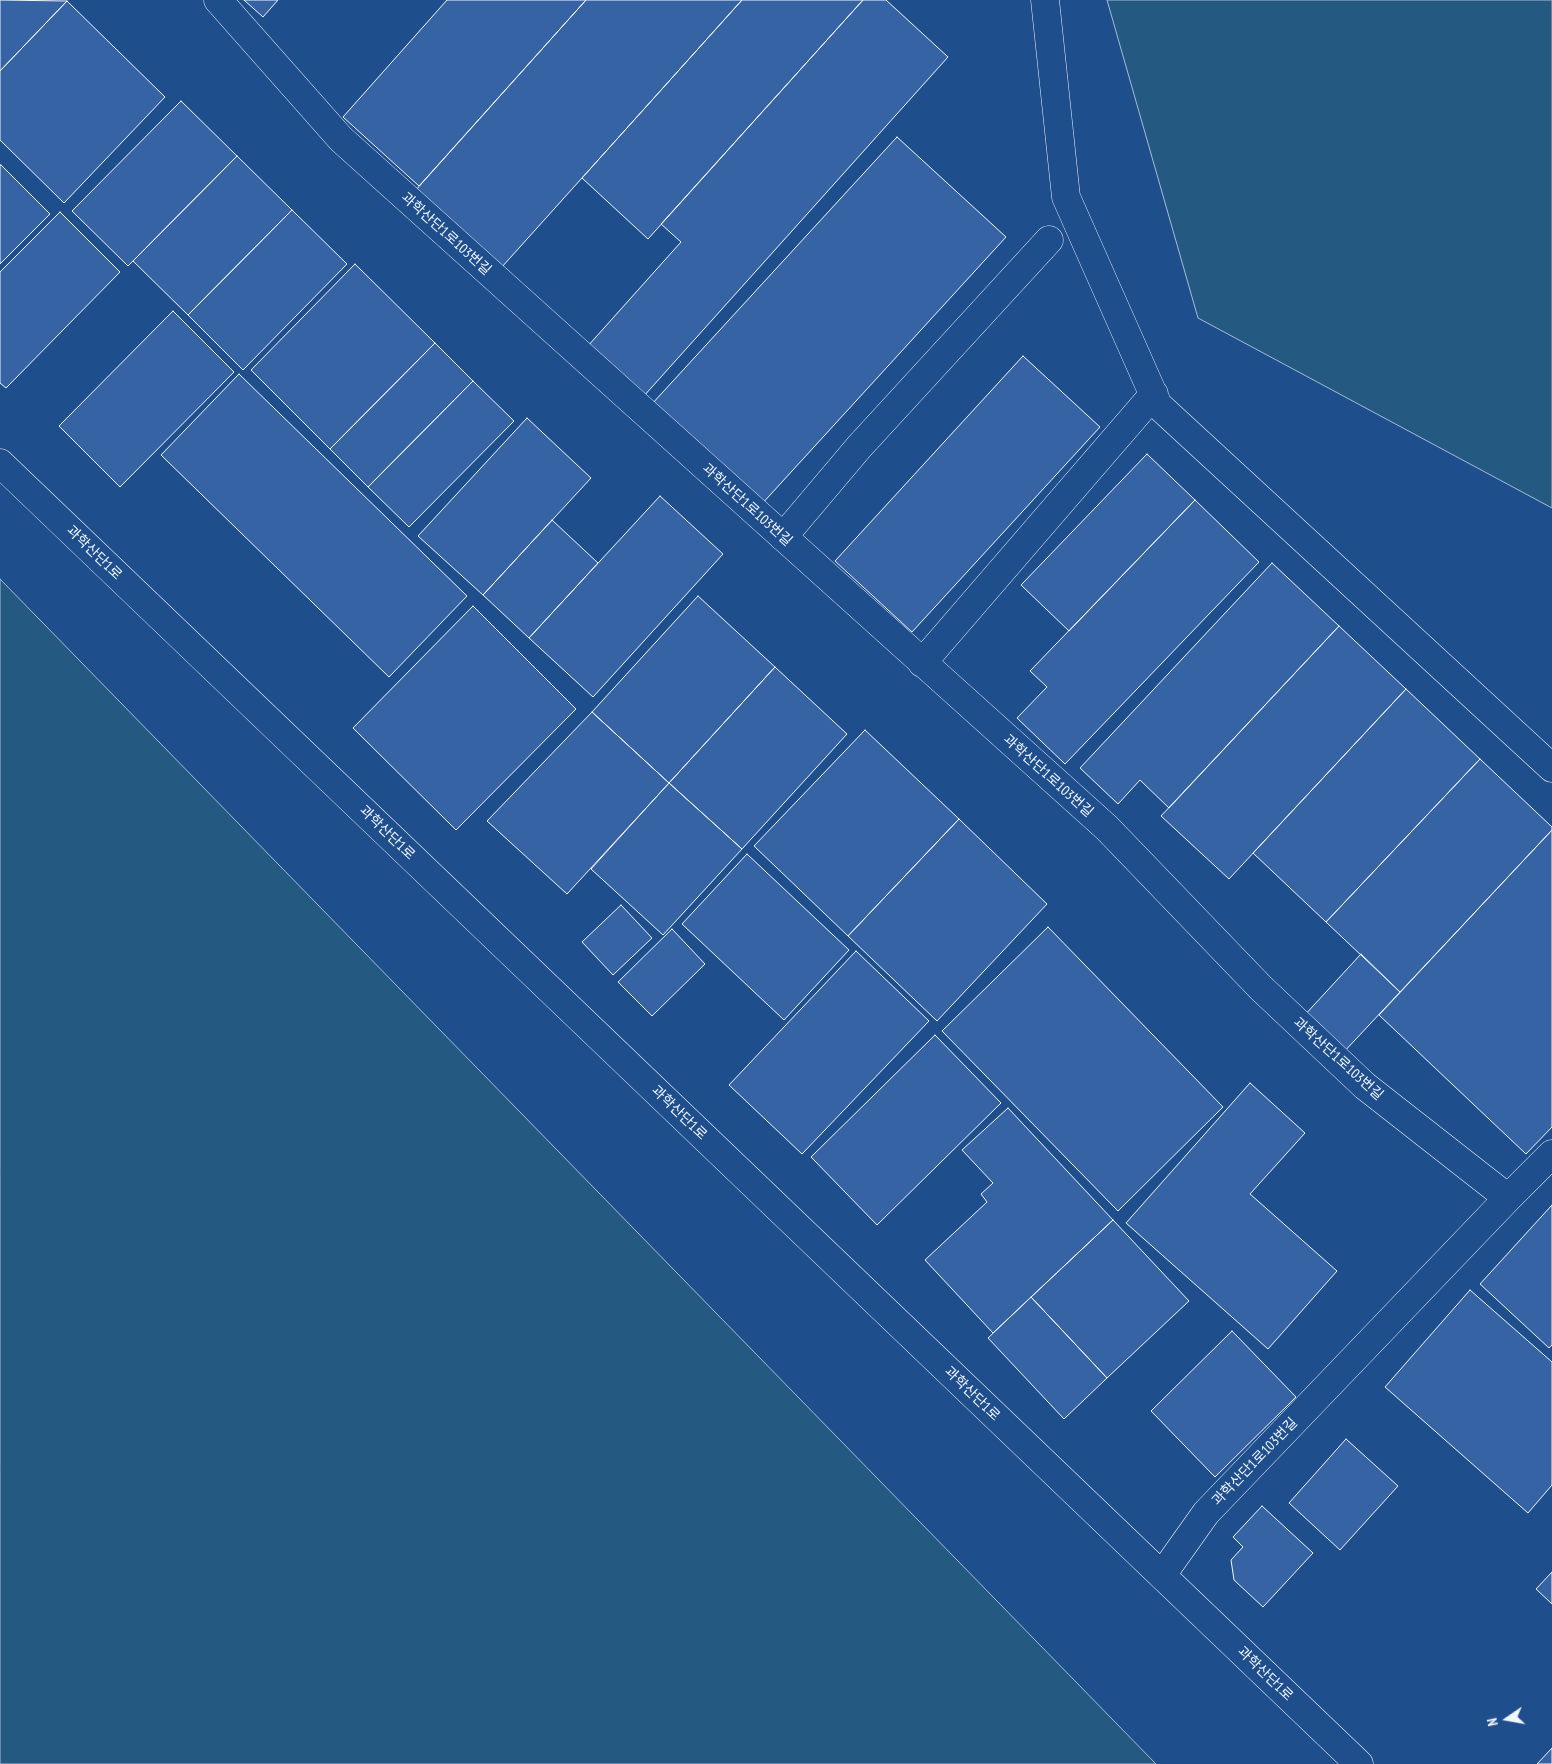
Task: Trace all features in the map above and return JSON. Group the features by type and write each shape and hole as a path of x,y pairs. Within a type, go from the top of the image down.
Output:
{"street":[{"name":"과학산단1로103번길","path":"218,0 341,139 1107,828 1261,988 1365,1086 1508,1198 1206,1513 1162,1575"},
{"path":"1045,0 1066,197 1158,405 1552,768"},
{"path":"783,537 859,447 1049,240"},
{"path":"922,663 1154,394"},
{"name":"과학산단1로","path":"0,463 1359,1764"},
{"path":"1508,1198 1552,1154"}],"shaded area":[{"path":"1107,0 1552,0 1552,508 1198,318"},
{"path":"0,579 1156,1764 0,1764"}],"building":[{"path":"0,0 67,1 0,71"},
{"path":"244,0 278,0 263,17"},
{"path":"447,0 586,0 419,186 343,117"},
{"path":"586,0 742,0 501,268 415,191"},
{"path":"742,0 863,0 648,239 582,178"},
{"path":"863,0 886,0 948,57 643,397 587,347 681,242 661,224"},
{"path":"67,1 165,97 64,203 0,140 0,71"},
{"path":"181,101 237,156 128,266 72,211"},
{"path":"897,137 1006,237 760,506 651,405"},
{"path":"237,156 292,210 188,315 133,261"},
{"path":"0,165 50,214 0,264"},
{"path":"292,210 347,264 243,370 188,315"},
{"path":"60,212 120,272 6,388 0,383 0,272"},
{"path":"355,264 435,343 330,449 251,370"},
{"path":"173,311 234,372 120,487 59,426"},
{"path":"435,343 473,381 368,487 330,449"},
{"path":"1023,356 1100,427 912,632 835,561"},
{"path":"239,374 467,596 389,677 161,455"},
{"path":"473,381 514,421 409,527 368,487"},
{"path":"527,418 591,478 483,595 418,536"},
{"path":"1147,454 1195,500 1069,631 1021,585"},
{"path":"660,496 723,554 593,697 529,638"},
{"path":"1195,500 1259,562 1065,764 1017,718 1047,687 1030,671"},
{"path":"552,520 598,563 529,638 483,595"},
{"path":"1272,563 1339,626 1169,808 1140,780 1118,804 1080,768"},
{"path":"698,596 775,667 669,783 592,712"},
{"path":"473,606 576,709 456,830 353,728"},
{"path":"1339,626 1406,689 1229,879 1161,816"},
{"path":"775,667 847,734 742,849 669,783"},
{"path":"1406,689 1480,759 1326,922 1253,853"},
{"path":"592,712 669,783 567,894 487,821"},
{"path":"865,730 959,819 848,936 754,846"},
{"path":"1480,759 1552,827 1552,830 1400,992 1326,922"},
{"path":"669,783 742,849 663,935 591,869"},
{"path":"959,819 1047,904 937,1021 848,936"},
{"path":"1552,830 1552,1127 1526,1154 1379,1015"},
{"path":"747,854 849,950 784,1020 682,924"},
{"path":"621,905 652,938 613,975 582,942"},
{"path":"1048,927 1223,1107 1118,1211 942,1031"},
{"path":"672,929 705,964 652,1016 618,982"},
{"path":"856,951 929,1021 802,1154 729,1085"},
{"path":"1361,954 1400,992 1341,1055 1302,1018"},
{"path":"935,1035 1001,1103 877,1225 811,1157"},
{"path":"1250,1083 1305,1133 1250,1194 1337,1271 1268,1349 1126,1223"},
{"path":"1008,1108 1113,1220 993,1333 925,1260 987,1202 981,1194 993,1183 962,1150"},
{"path":"1552,1205 1552,1345 1549,1348 1480,1284"},
{"path":"1113,1220 1189,1301 1107,1378 1031,1297"},
{"path":"1470,1290 1552,1362 1552,1485 1528,1513 1385,1387"},
{"path":"1031,1297 1107,1378 1064,1419 988,1338"},
{"path":"1232,1331 1296,1397 1215,1477 1151,1411"},
{"path":"1346,1439 1398,1486 1340,1550 1289,1503"},
{"path":"1262,1506 1313,1553 1263,1607 1234,1580 1231,1560 1243,1547 1233,1537"},
{"path":"1552,1572 1552,1604 1536,1589"},
{"path":"1552,1748 1552,1764 1537,1764"}]}
